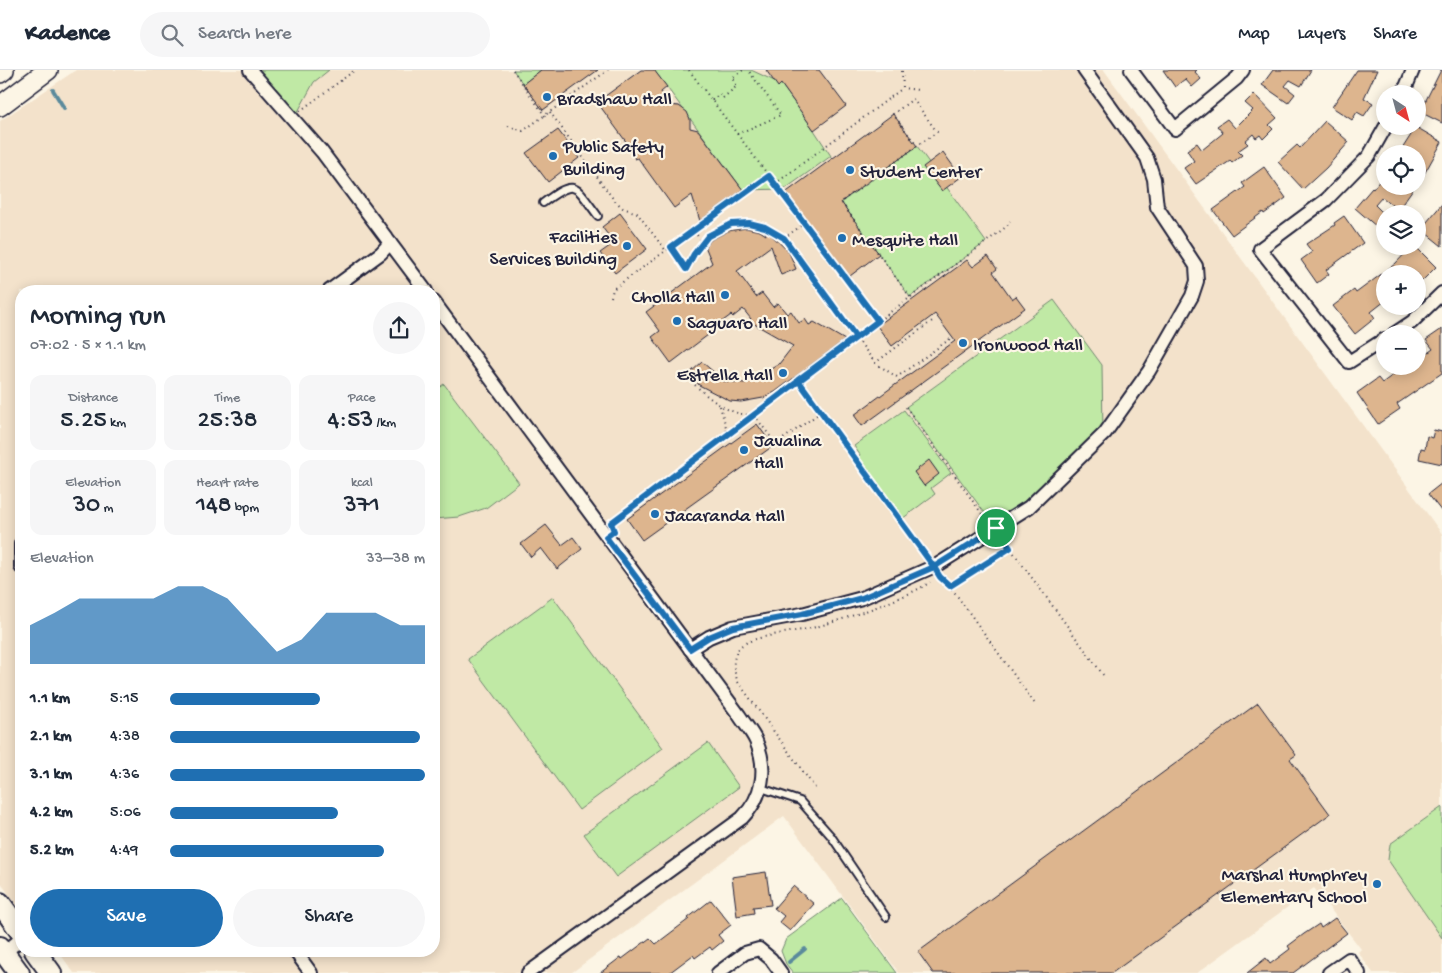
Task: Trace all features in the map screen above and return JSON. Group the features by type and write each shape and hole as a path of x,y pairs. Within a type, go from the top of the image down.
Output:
{"main road":[{"path":"0,73 4,70"},
{"path":"0,106 48,70"},
{"path":"0,903 15,924"},
{"path":"1,952 19,973"},
{"path":"40,957 51,973"}],"street":[{"path":"250,70 322,152 422,285"},
{"path":"690,649 709,637 733,627 802,614 862,598 937,574 996,528 1029,506 1105,433 1149,371 1192,296 1197,281 1196,266 1157,207 1154,179 1147,158 1084,70"},
{"path":"1131,70 1175,129 1237,78 1243,70"},
{"path":"1407,85 1413,70"},
{"path":"1376,345 1349,362 1260,249 1326,200 1369,156 1381,135"},
{"path":"337,285 381,253 390,243"},
{"path":"1408,325 1442,293"},
{"path":"440,310 739,715 756,741 762,764 761,788 752,808 742,818 528,973"},
{"path":"1,952 15,943"},
{"path":"718,973 745,953 759,949 771,959 781,973"},
{"path":"299,957 311,973"},
{"path":"1329,973 1349,959 1360,973"}],"lane":[{"path":"543,203 564,188 571,187 578,189 598,216"},
{"path":"761,788 800,801 831,836 886,917"}],"path":[{"path":"292,117 355,70"},
{"path":"513,70 545,116"},
{"path":"508,126 523,131 608,70"},
{"path":"689,70 878,321"},
{"path":"712,100 720,94 723,98 737,86 732,78 742,70"},
{"path":"737,134 781,115 748,70"},
{"path":"902,71 903,88"},
{"path":"775,184 903,88 918,90"},
{"path":"910,297 841,202 937,132 913,99 893,114 917,146"},
{"path":"550,112 614,200 623,208 637,212 666,251"},
{"path":"611,297 613,289 769,176"},
{"path":"606,537 614,531 611,523 615,519 727,436 798,380 1006,227 1010,222"},
{"path":"671,247 686,269 694,254 708,236 731,224 749,223 765,227 784,238 875,363 897,377 950,339"},
{"path":"784,238 805,223"},
{"path":"694,230 703,243"},
{"path":"875,363 935,318"},
{"path":"798,380 937,574 950,586 1035,704"},
{"path":"695,384 706,396 720,406 739,413 754,415 776,444 821,412"},
{"path":"720,406 727,436"},
{"path":"906,407 988,522 996,528 1104,676"},
{"path":"950,586 1010,548"},
{"path":"814,788 738,682 733,664 737,652 742,646 752,640 811,628 864,612 912,592 933,580"}],"shaded area":[{"path":"76,70 1104,70 1442,534 1442,973 1373,973 1358,952 1361,949 1314,888 1197,973 899,973 784,816 571,973 74,973 62,957 440,957 440,285 15,285 15,903 0,882 0,121"}],"green space":[{"path":"257,70 329,70 314,82 294,119"},
{"path":"513,70 541,70 523,84"},
{"path":"654,70 751,70 781,84 831,156 785,189 743,190"},
{"path":"917,146 986,242 910,297 841,202"},
{"path":"1054,300 1102,365 1103,434 996,528 906,407"},
{"path":"444,384 519,483 486,508 459,517 440,519 440,387"},
{"path":"904,410 951,473 931,488 935,494 902,519 857,458 860,455 854,446"},
{"path":"553,597 663,748 579,810 468,659"},
{"path":"708,743 739,787 616,877 584,834"},
{"path":"1442,807 1442,938 1388,860 1390,844"},
{"path":"842,898 897,973 793,973 786,964 781,951 786,939"}],"building":[{"name":"Bradshaw Hall","path":"541,70 598,70 543,110 523,84"},
{"path":"641,70 654,70 667,87 661,92 667,105 679,106 687,112 690,119 690,128 698,130 743,190 700,221 692,195 674,208 638,158 635,159 624,144 627,143 597,102"},
{"path":"766,70 819,70 846,106 814,130 781,84 778,87"},
{"path":"1163,70 1197,70 1195,72 1201,79 1192,87 1185,79 1175,87"},
{"path":"1273,70 1311,70 1301,86 1290,80 1285,86 1295,94 1288,103 1262,85"},
{"path":"1357,70 1377,70 1364,98 1373,103 1364,116 1357,112 1352,120 1332,107"},
{"path":"1442,70 1442,123 1426,115 1426,100"},
{"path":"1254,94 1277,118 1269,125 1273,129 1263,139 1260,135 1256,138 1253,134 1245,141 1248,144 1238,151 1242,155 1196,184 1184,168 1194,161 1187,150 1197,143 1202,150 1223,133 1217,126 1227,119 1235,128 1253,110 1245,103"},
{"name":"Student Center","path":"893,114 917,146 841,202 879,254 846,279 784,194"},
{"path":"1325,121 1349,142 1326,168 1303,189 1278,162 1297,145 1300,148"},
{"name":"Public Safety Building","path":"558,130 579,158 548,182 526,153"},
{"path":"1426,133 1442,142 1426,171 1426,145 1405,145 1411,135 1426,135"},
{"path":"943,152 961,177 942,191 923,167"},
{"path":"1264,167 1286,198 1232,235 1213,210 1245,187 1242,183"},
{"path":"1376,185 1376,195 1409,195 1402,205 1392,205 1382,197 1375,205 1376,226 1355,208"},
{"path":"1442,204 1442,246 1426,233 1426,223"},
{"name":"Facilities Services Building","path":"620,213 647,249 615,273 600,253 614,243 602,227"},
{"path":"1344,216 1363,243 1326,270 1329,274 1317,283 1301,260 1312,252 1306,244 1335,225 1334,223"},
{"path":"746,228 760,231 766,235 765,229 789,252 796,269 781,275 771,246 737,271 756,297 762,293 773,307 778,303 787,314 791,311 799,323 805,319 809,325 814,322 845,340 775,392 763,398 741,402 730,401 699,385 690,373 702,362 716,374 718,371 725,376 723,381 744,383 753,381 753,377 761,375 779,364 793,346 749,321 751,319 743,309 733,317 731,315 708,332 708,335 671,363 652,337 660,331 646,312 712,263 705,246 712,239 728,231"},
{"path":"1404,255 1424,255 1436,267 1426,277 1426,265 1394,265"},
{"name":"Ironwood Hall","path":"988,256 997,269 993,272 1012,299 1016,296 1025,308 862,426 854,415 955,341 935,314 892,346 877,326 967,260 973,267"},
{"path":"1376,278 1376,308 1371,312 1375,318 1355,334 1333,306 1354,290 1356,293"},
{"path":"1442,329 1442,373 1397,404 1400,409 1378,424 1357,393 1378,378 1382,383 1393,375 1426,375 1426,354 1433,349 1426,340"},
{"path":"757,424 773,446 642,540 627,519"},
{"path":"1434,430 1442,432 1442,464 1419,459 1421,448 1425,449 1427,436 1432,438"},
{"path":"929,460 939,474 924,486 914,472"},
{"path":"1442,483 1442,512 1428,494"},
{"path":"546,525 562,545 573,537 582,549 557,569 541,548 531,557 521,544"},
{"path":"1258,703 1296,755 1290,759 1330,814 1112,973 933,973 918,952"},
{"path":"766,872 771,905 753,907 754,913 737,916 732,877"},
{"path":"793,886 814,904 790,931 779,922 784,916 774,908"},
{"path":"711,900 731,925 718,935 723,941 712,950 710,947 695,958 693,955 669,973 600,973 650,938 656,944"},
{"path":"1335,918 1347,933 1293,973 1247,973 1266,958 1270,964 1290,949 1288,946 1304,934 1319,924 1321,928"}],"waterway":[{"path":"53,90 64,108"},
{"path":"789,962 805,949"}],"place":[{"name":"Bradshaw Hall","path":"547,97"},
{"name":"Public Safety Building","path":"553,156"},
{"name":"Student Center","path":"850,170"},
{"name":"Mesquite Hall","path":"842,238"},
{"name":"Facilities Services Building","path":"627,246"},
{"name":"Cholla Hall","path":"725,295"},
{"name":"Saguaro Hall","path":"677,321"},
{"name":"Ironwood Hall","path":"963,343"},
{"name":"Estrella Hall","path":"783,373"},
{"name":"Javalina Hall","path":"744,450"},
{"name":"Jacaranda Hall","path":"655,514"},
{"name":"Marshal Humphrey Elementary School","path":"1377,884"}],"route":[{"path":"996,528 934,567 874,485 798,380 856,337 784,238 765,227 749,223 731,224 708,236 694,254 686,269 671,247 769,176 878,321 798,380 611,523 614,531 606,537 690,649 709,637 733,627 802,614 862,598 934,567 940,577 950,586 972,574 1010,548 996,528"}]}
